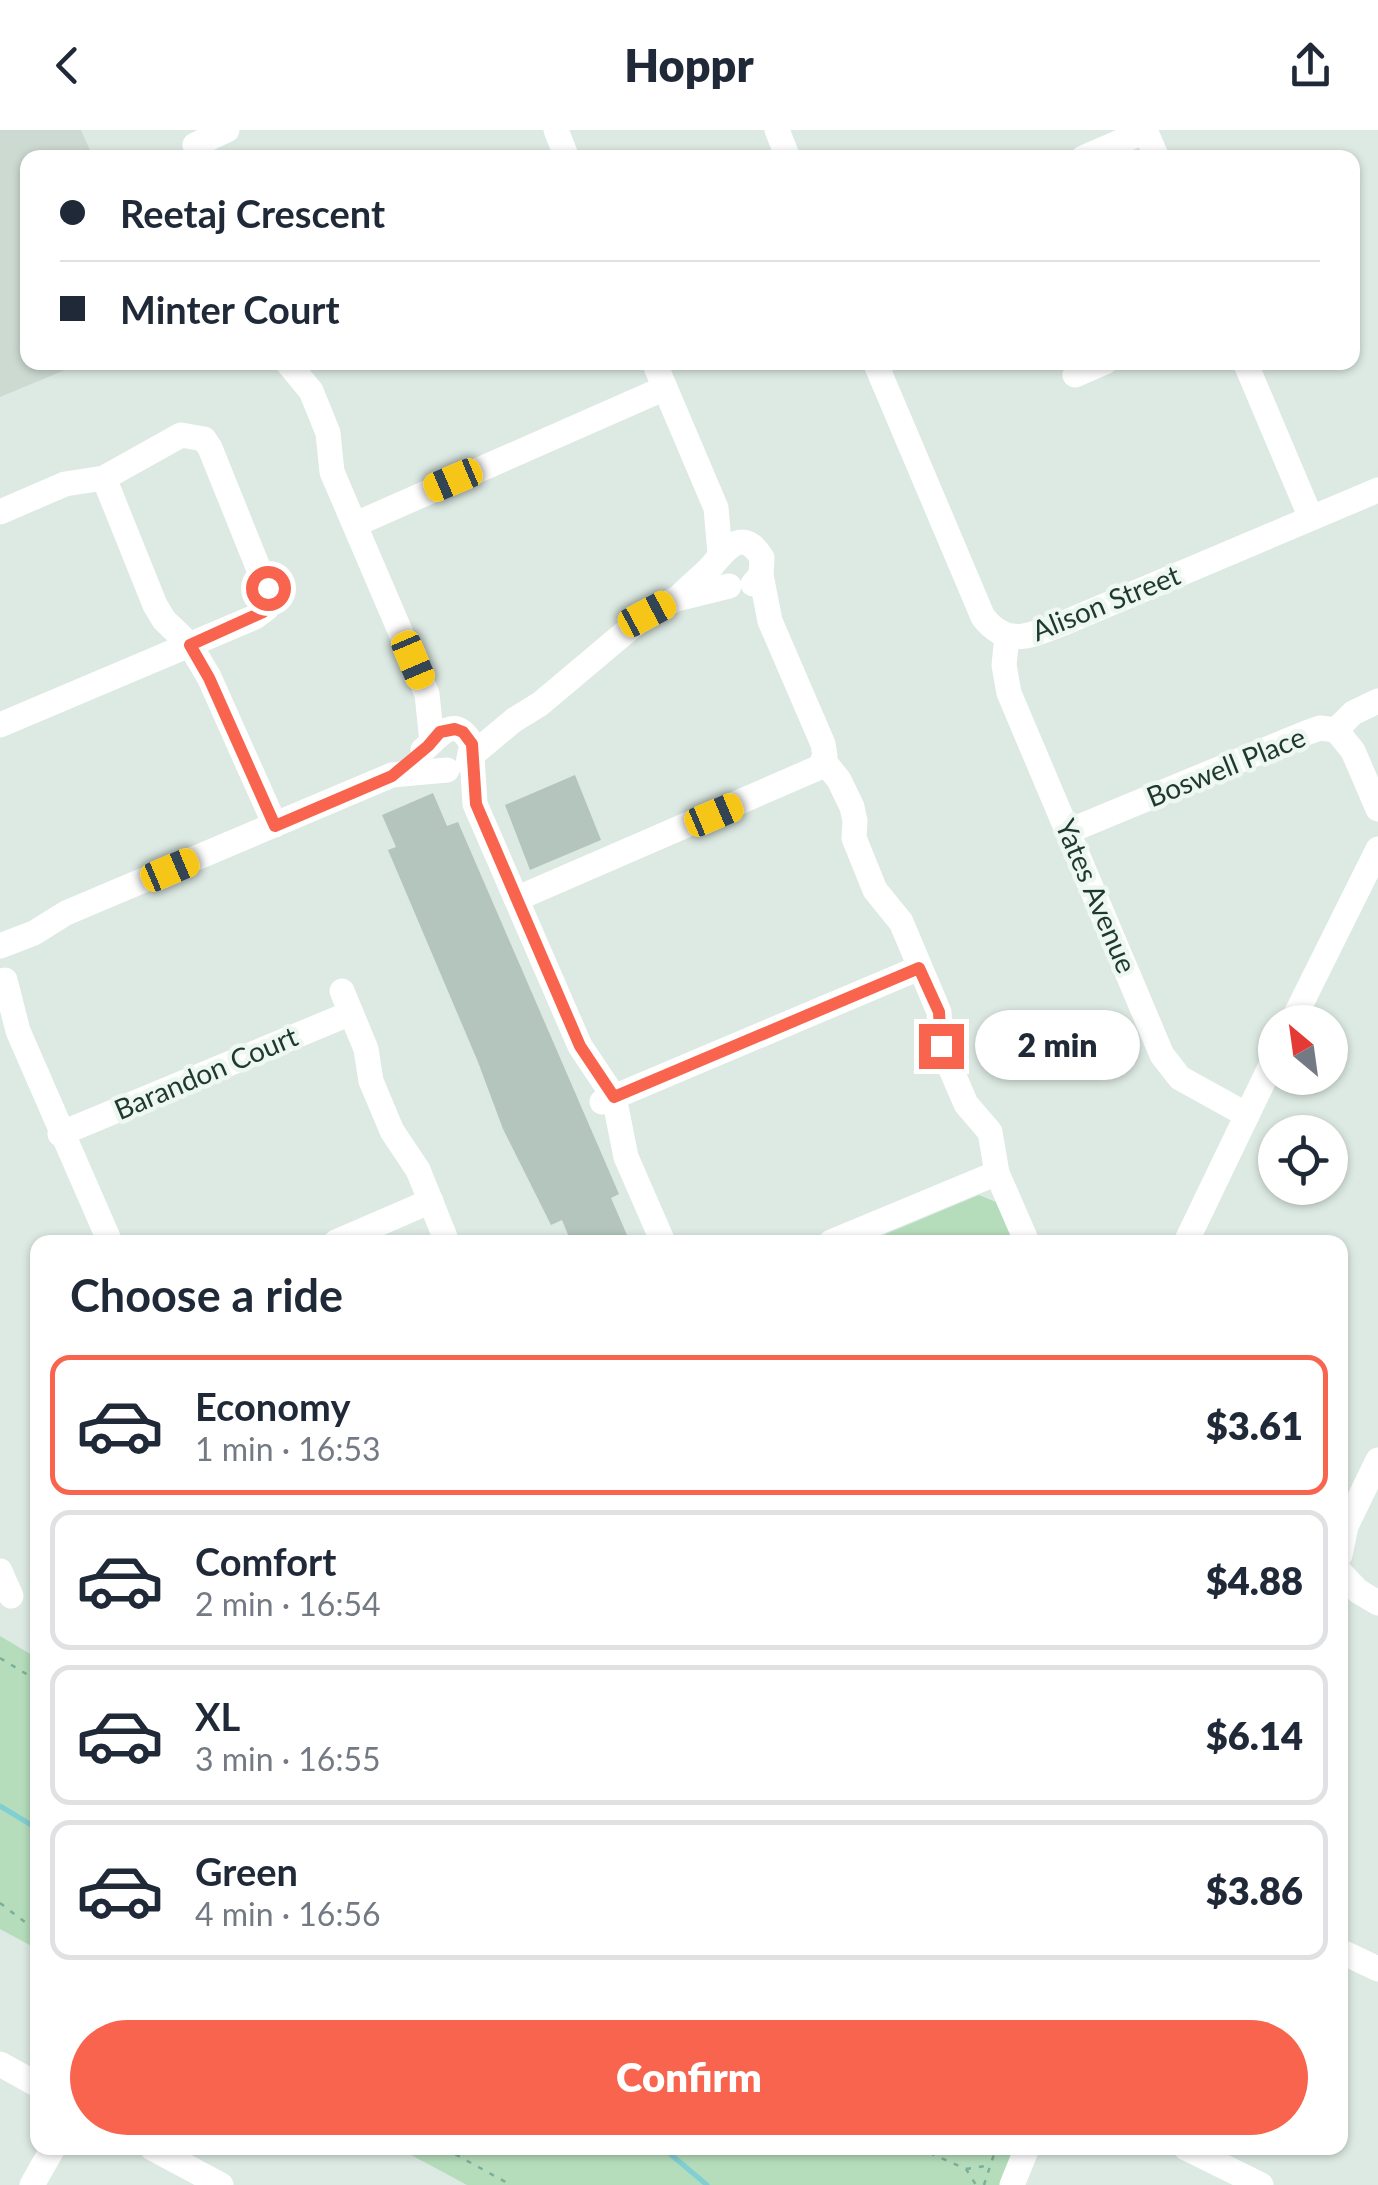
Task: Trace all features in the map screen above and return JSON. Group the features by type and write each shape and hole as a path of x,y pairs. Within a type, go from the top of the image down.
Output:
{"street":[{"path":"195,144 227,130"},
{"path":"1101,150 1145,131"},
{"path":"294,370 311,391 328,433 332,472 427,694 468,744 476,804 580,1046 608,1099 626,1158 660,1235"},
{"path":"657,370 716,508 719,574 770,621"},
{"name":"Alison Street","path":"878,370 983,617 994,631 1007,636 1020,638 1064,623 1378,490"},
{"path":"1075,375 1087,370"},
{"path":"1248,370 1311,518"},
{"path":"356,524 665,388"},
{"path":"0,512 65,484 104,478 181,434 204,439 270,597 263,612 0,725"},
{"path":"104,478 154,605 190,645 209,678 275,826"},
{"path":"716,508 762,558 761,575 770,621 823,744 823,760 839,780 852,807 854,838 874,890 901,922 939,1012 941,1046 966,1104 990,1132 997,1173 1023,1235"},
{"path":"676,599 737,543 752,546"},
{"path":"107,1235 9,1022 2,968 34,933 66,914 392,776 462,768 468,744 540,704 647,614 676,599 750,586 761,575"},
{"name":"Yates Avenue","path":"1007,636 1004,665 1008,693 1162,1055 1180,1078 1246,1115"},
{"path":"427,694 432,758 476,804"},
{"name":"Boswell Place","path":"1069,831 1306,733 1320,728 1336,730 1352,713 1378,702"},
{"path":"392,776 448,729 468,744"},
{"path":"1336,730 1353,751 1378,808"},
{"path":"516,899 811,773 823,760"},
{"path":"1300,1005 1378,849"},
{"path":"608,1099 919,968"},
{"name":"Barandon Court","path":"60,1134 347,1002 366,1049 371,1081 392,1130 418,1170 444,1235"},
{"path":"1189,1235 1258,1091"},
{"path":"849,1235 997,1173"},
{"path":"353,1235 432,1202"},
{"path":"1348,1518 1378,1460"},
{"path":"0,1571 12,1596"},
{"path":"1348,1579 1372,1600"},
{"path":"1348,1955 1378,1969"},
{"path":"0,2064 30,2081"},
{"path":"32,2185 49,2155"},
{"path":"165,2155 221,2185"},
{"path":"1012,2185 1024,2155"},
{"path":"1200,2155 1261,2185"}],"path":[{"path":"0,1658 30,1676"},
{"path":"0,1903 30,1926"},
{"path":"457,2155 511,2185"},
{"path":"934,2155 966,2169 988,2165"},
{"path":"984,2185 993,2155"},
{"path":"966,2169 976,2185"}],"shaded area":[{"path":"0,130 81,130 90,150 20,150 20,370 65,370 0,397"}],"green space":[{"path":"979,1195 996,1202 1010,1235 884,1235"},
{"path":"0,1636 30,1654 30,1945 0,1929"},
{"path":"411,2155 1016,2155 1005,2185 467,2185"}],"building":[{"path":"575,775 601,840 530,870 505,805"},
{"path":"433,793 447,826 458,822 619,1194 611,1198 627,1235 568,1235 562,1220 551,1225 503,1129 388,850 396,847 382,815"}],"waterway":[{"path":"0,1806 30,1824"},
{"path":"671,2155 707,2185"}],"route":[{"path":"268,588 270,597 263,612 190,645 209,678 275,826 392,776 440,732 463,732 472,744 476,804 580,1046 614,1097 919,968 939,1012 941,1046"}]}
